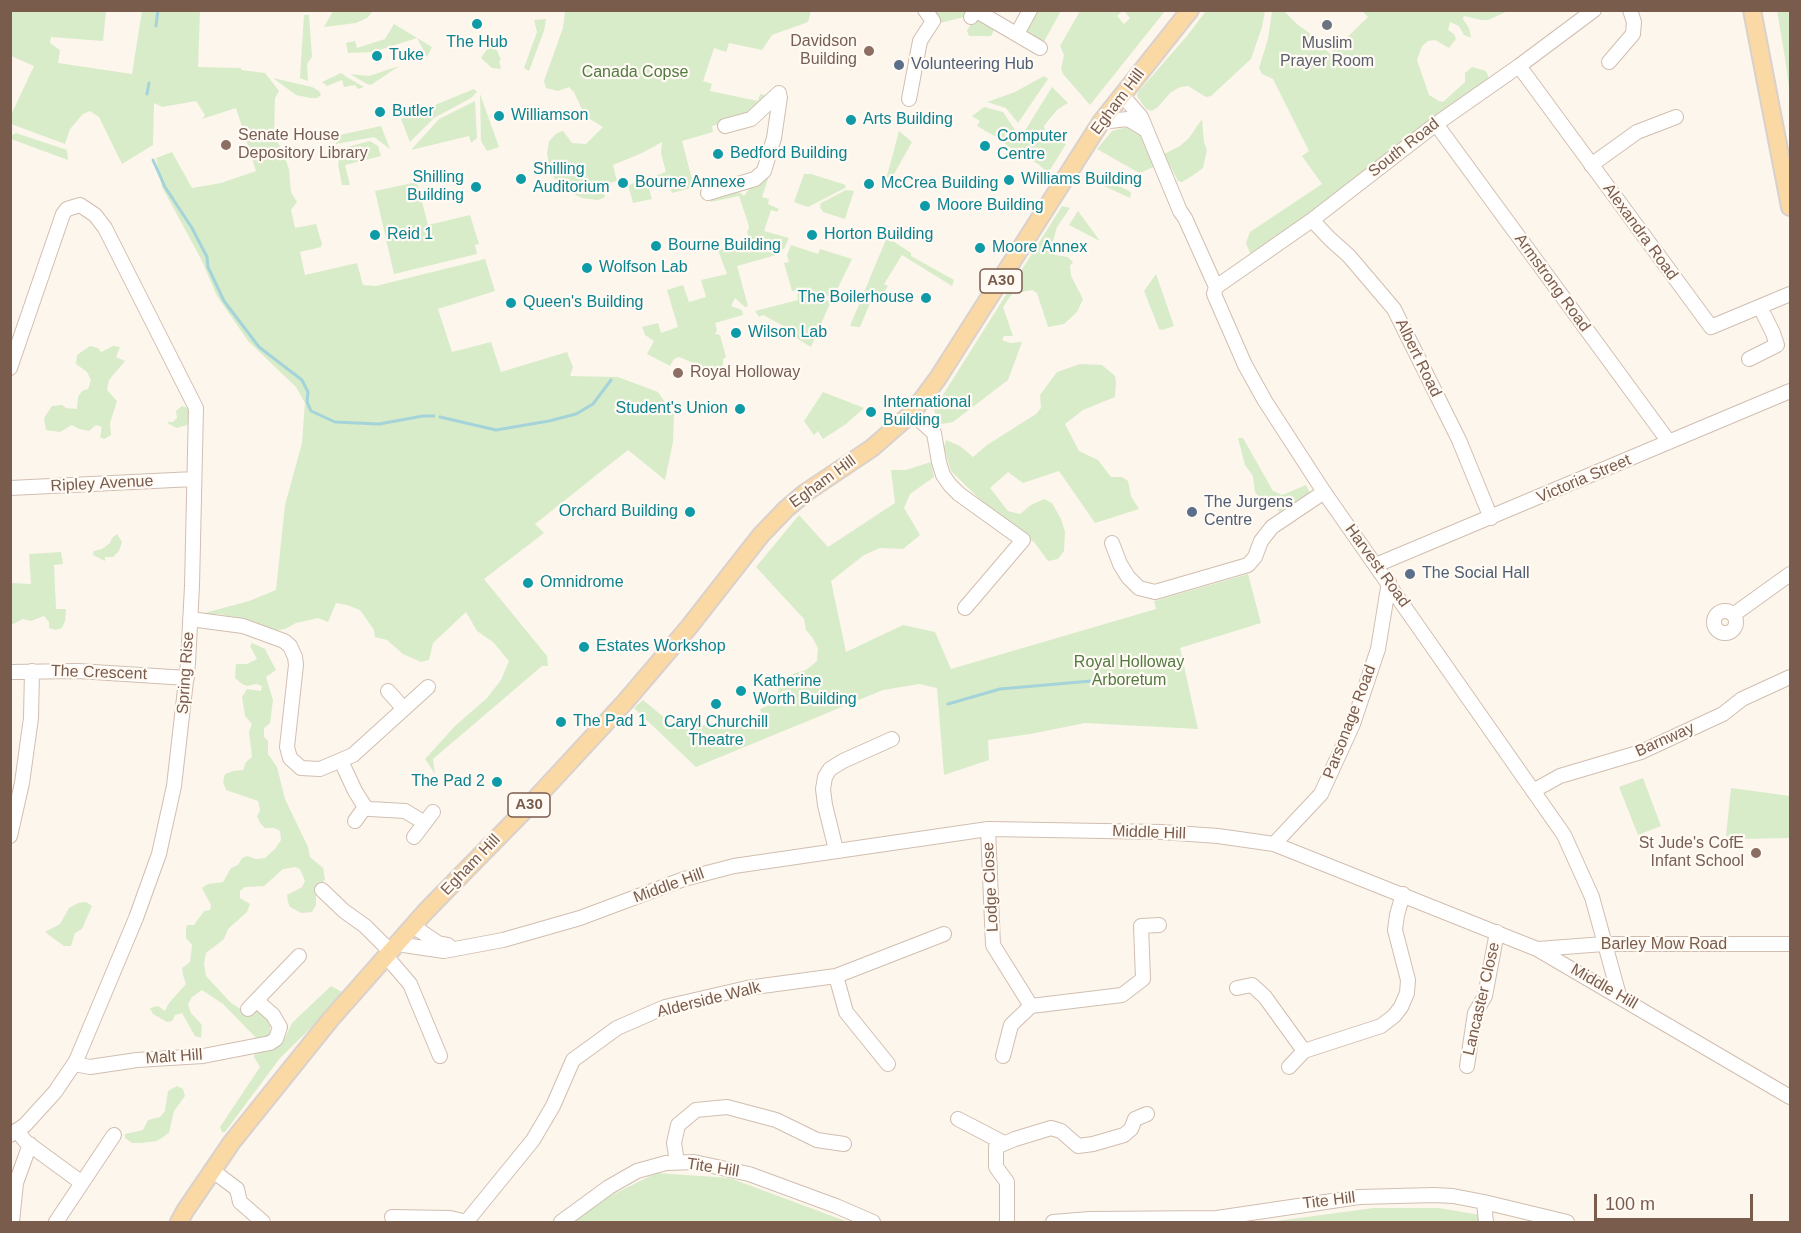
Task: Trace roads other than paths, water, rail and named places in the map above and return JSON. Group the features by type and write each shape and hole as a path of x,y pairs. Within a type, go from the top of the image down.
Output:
{"main road":[{"name":"Egham Hill","path":"179,1220 232,1142 291,1068 413,926 626,702 689,627 761,535 786,509 810,489 883,440 912,412 938,378 1101,122 1190,10"},
{"path":"1752,10 1791,207"}],"street":[{"path":"971,16 975,10 1040,48"},
{"path":"1017,34 1030,10"},
{"name":"South Road","path":"1216,287 1312,220 1436,124 1594,10"},
{"path":"1609,62 1637,36 1630,10"},
{"path":"909,99 920,63 920,41 930,25"},
{"name":"Alexandra Road","path":"1519,66 1711,327 1791,294"},
{"path":"708,193 754,179 764,171 774,138 779,95 751,119 725,126"},
{"name":"Harvest Road","path":"1122,95 1138,112 1216,287 1214,294 1245,365 1285,433 1564,835 1592,897 1619,996"},
{"path":"1591,165 1637,132 1676,117"},
{"path":"1101,122 1128,119 1146,130"},
{"name":"Armstrong Road","path":"1436,124 1669,442"},
{"name":"Spring Rise","path":"10,368 63,214 67,208 80,206 100,219 196,408 187,678 174,786 159,854 136,918 74,1064 55,1092 14,1133"},
{"name":"Albert Road","path":"1312,220 1330,240 1350,256 1394,309 1458,440 1491,518"},
{"path":"1749,359 1777,345 1760,307"},
{"name":"Victoria Street","path":"1376,565 1791,391"},
{"path":"912,412 934,433 939,462 950,485 958,494 1023,540 965,608"},
{"name":"Ripley Avenue","path":"10,488 194,479"},
{"path":"1112,543 1128,577 1139,588 1155,592 1248,565 1272,526 1324,492"},
{"path":"1733,615 1791,574"},
{"name":"Parsonage Road","path":"1274,844 1322,794 1353,724 1378,649 1389,582"},
{"path":"190,620 243,626 284,641 290,646 296,665 287,741 288,754 295,764 307,770 320,769 342,761 362,748 428,687"},
{"path":"10,836 25,762 31,718 32,671"},
{"name":"The Crescent","path":"10,672 121,672 187,678"},
{"name":"Barnway","path":"1533,791 1560,776 1641,752 1723,714 1742,699 1791,677"},
{"path":"388,691 404,710"},
{"path":"836,850 825,805 823,789 825,777 830,769 843,761 892,739"},
{"path":"342,761 365,807 405,811 429,818 414,837"},
{"path":"355,821 365,807"},
{"name":"Middle Hill","path":"391,951 444,951 503,940 549,928 712,871 836,850 988,829 1161,832 1218,836 1274,844 1537,949 1791,1097"},
{"name":"Lodge Close","path":"988,829 993,945 1031,1006"},
{"path":"322,890 391,951 392,963 410,984 440,1056"},
{"path":"1289,1067 1304,1051 1381,1026 1401,1007 1407,993 1408,980 1395,930 1402,894"},
{"path":"1003,1056 1011,1025 1031,1006 1122,995 1143,979 1141,926 1159,925"},
{"name":"Middle Hill","path":"413,926 438,943 462,947"},
{"name":"Lancaster Close","path":"1467,1066 1475,1013 1485,996 1497,932"},
{"name":"Alderside Walk","path":"467,1222 533,1140 553,1106 573,1060 617,1028 665,1007 747,988 836,976 944,934"},
{"name":"Barley Mow Road","path":"1537,949 1604,944 1791,944"},
{"name":"Malt Hill","path":"74,1064 95,1066 137,1060 203,1056 273,1041 280,1027 277,1021 252,1005 299,956"},
{"path":"836,976 846,1012 888,1064"},
{"path":"1237,988 1257,982 1265,997 1304,1051"},
{"path":"677,1162 674,1143 678,1125 696,1110 727,1107 776,1120 817,1140 844,1144"},
{"path":"1007,1222 1007,1182 996,1167 996,1147 1051,1128 1061,1131 1078,1146 1093,1144 1124,1135 1131,1129 1135,1119 1147,1113"},
{"path":"958,1119 1004,1143"},
{"path":"14,1133 82,1183"},
{"path":"56,1222 114,1135"},
{"path":"12,1222 16,1183 30,1144"},
{"name":"Tite Hill","path":"561,1222 623,1177 651,1166 677,1162 704,1164 749,1174 873,1222"},
{"path":"213,1171 237,1189 240,1202 263,1222"},
{"name":"Tite Hill","path":"1053,1222 1090,1219 1217,1218 1359,1197 1434,1195 1484,1202 1567,1222"},
{"path":"1484,1202 1486,1222"},
{"path":"392,1217 450,1218 467,1222"}],"waterway":[{"path":"156,26 158,10"},
{"path":"147,94 149,83"},
{"path":"153,160 165,187 192,228 207,257 208,267 224,301 259,347 302,380 308,392 307,402 311,411 335,422 379,424 434,416"},
{"path":"440,417 496,430 549,421 576,414 593,404 611,380"},
{"path":"948,704 1000,689 1091,681"}],"place":[{"name":"The Hub","path":"477,24"},
{"name":"Muslim Prayer Room","path":"1327,25"},
{"name":"Davidson Building","path":"869,51"},
{"name":"Tuke","path":"377,56"},
{"name":"Volunteering Hub","path":"899,65"},
{"name":"Butler","path":"380,112"},
{"name":"Williamson","path":"499,116"},
{"name":"Arts Building","path":"851,120"},
{"name":"Senate House Depository Library","path":"226,145"},
{"name":"Computer Centre","path":"985,146"},
{"name":"Bedford Building","path":"718,154"},
{"name":"Shilling Auditorium","path":"521,179"},
{"name":"Williams Building","path":"1009,180"},
{"name":"Bourne Annexe","path":"623,183"},
{"name":"McCrea Building","path":"869,184"},
{"name":"Shilling Building","path":"476,187"},
{"name":"Moore Building","path":"925,206"},
{"name":"Reid 1","path":"375,235"},
{"name":"Horton Building","path":"812,235"},
{"name":"Bourne Building","path":"656,246"},
{"name":"Moore Annex","path":"980,248"},
{"name":"Wolfson Lab","path":"587,268"},
{"name":"The Boilerhouse","path":"926,298"},
{"name":"Queen's Building","path":"511,303"},
{"name":"Wilson Lab","path":"736,333"},
{"name":"Royal Holloway","path":"678,373"},
{"name":"Student's Union","path":"740,409"},
{"name":"International Building","path":"871,412"},
{"name":"Orchard Building","path":"690,512"},
{"name":"The Jurgens Centre","path":"1192,512"},
{"name":"The Social Hall","path":"1410,574"},
{"name":"Omnidrome","path":"528,583"},
{"name":"Estates Workshop","path":"584,647"},
{"name":"Katherine Worth Building","path":"741,691"},
{"name":"Caryl Churchill Theatre","path":"716,704"},
{"name":"The Pad 1","path":"561,722"},
{"name":"The Pad 2","path":"497,782"},
{"name":"St Jude's CofE Infant School","path":"1756,853"}],"park label":[{"name":"Canada Copse","path":"635,73"},
{"name":"Royal Holloway Arboretum","path":"1129,672"}]}
